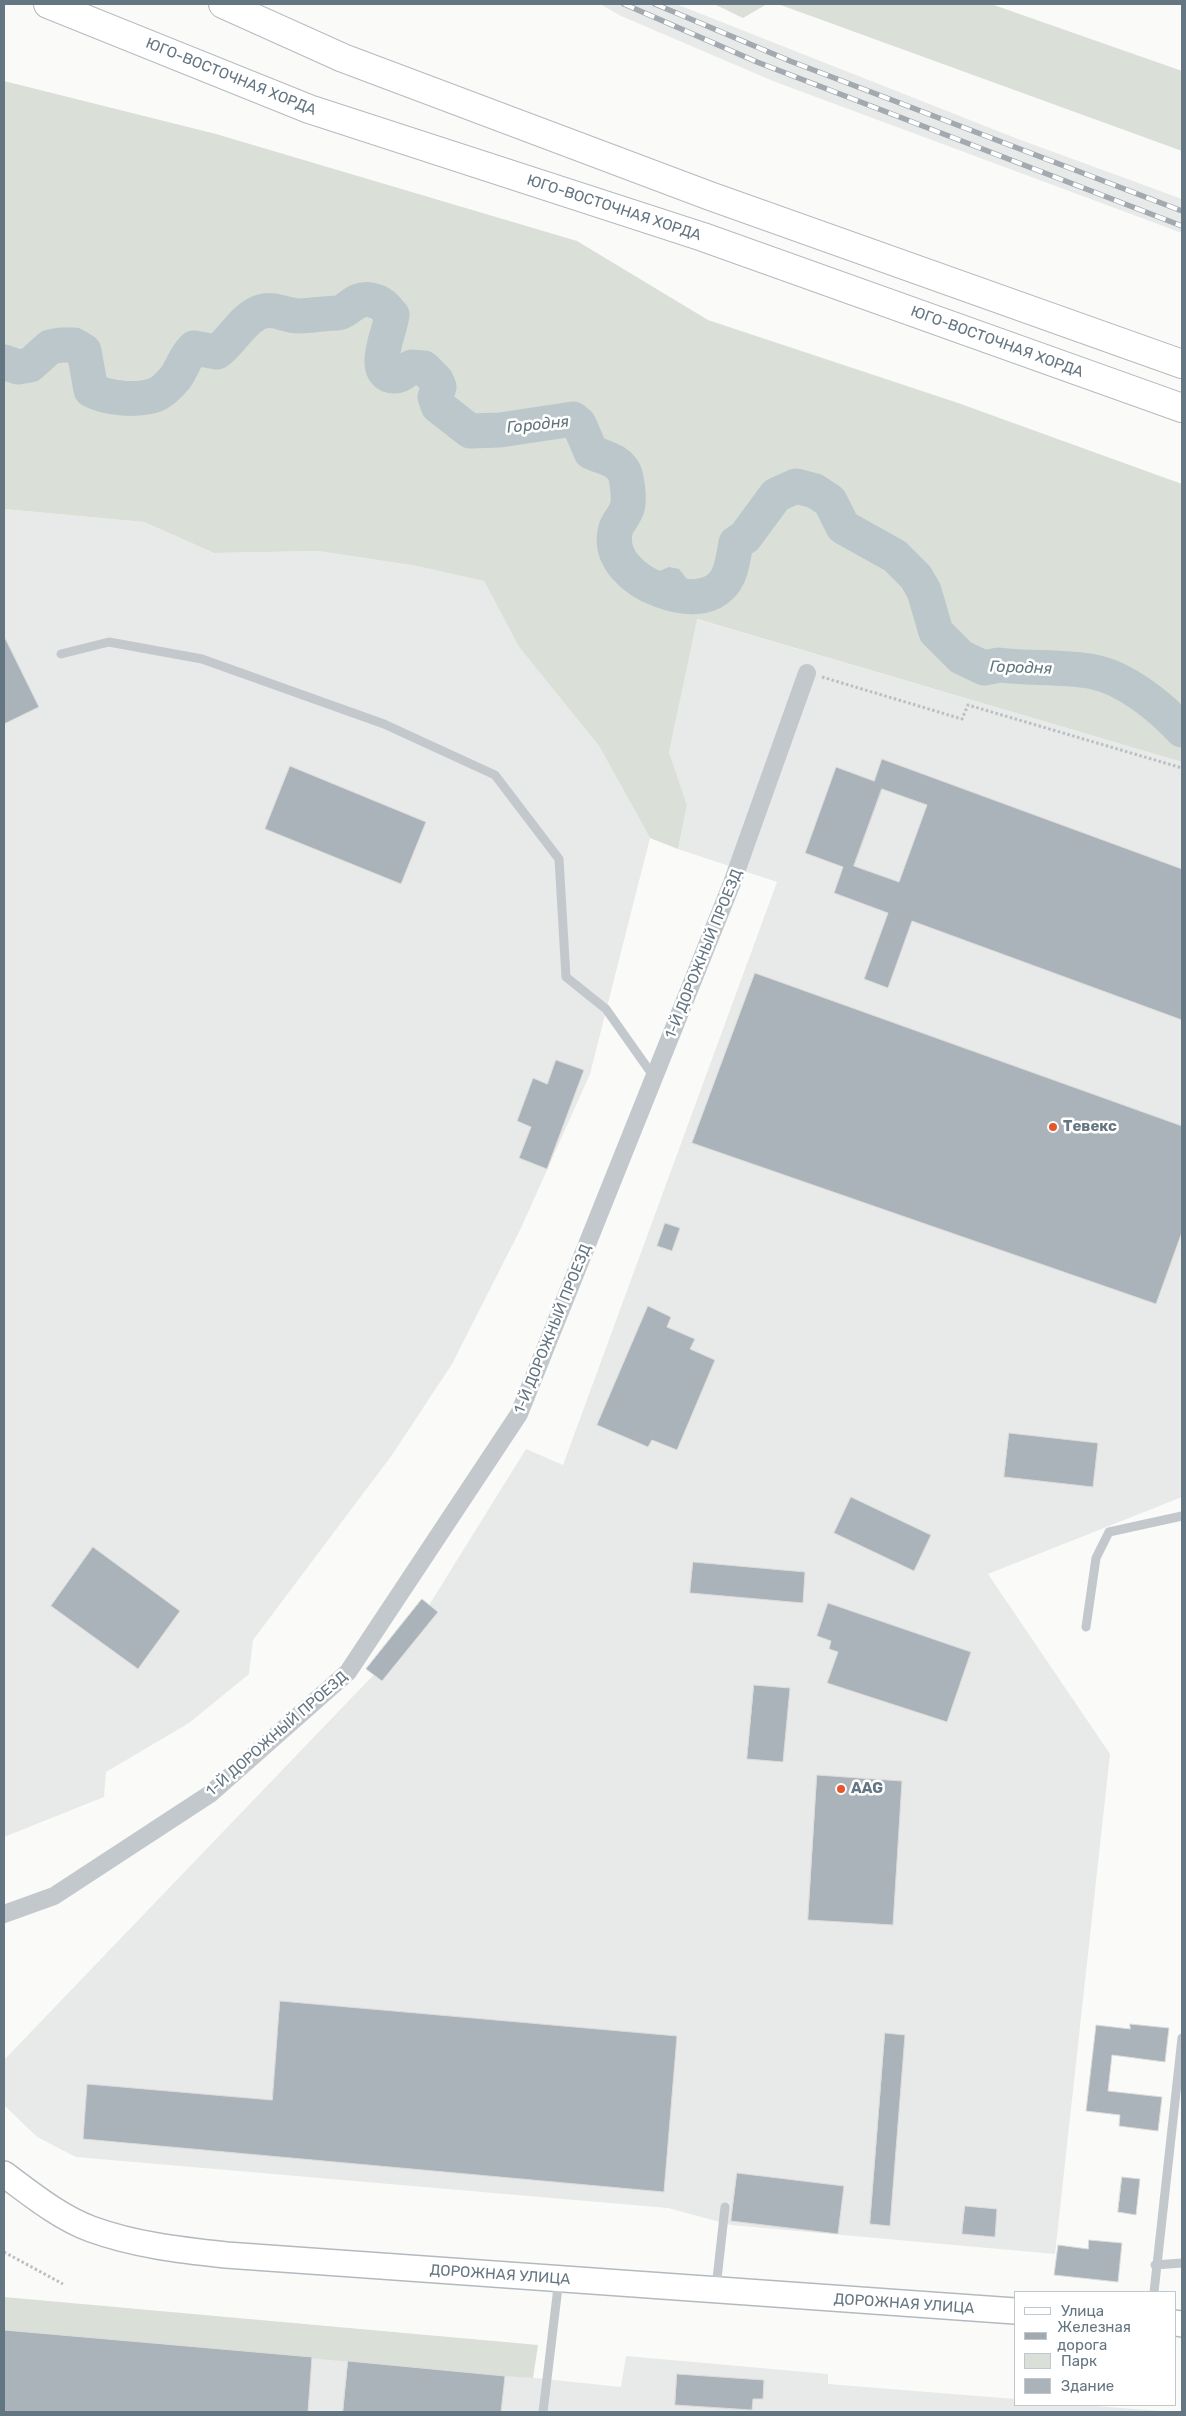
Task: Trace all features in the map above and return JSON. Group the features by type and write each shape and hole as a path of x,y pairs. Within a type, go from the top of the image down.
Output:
{"main road":[{"name":"ЮГО-ВОСТОЧНАЯ ХОРДА","path":"48,4 309,109 704,237 1182,408"},
{"path":"223,4 343,58 719,199 1182,364"},
{"name":"ДОРОЖНАЯ УЛИЦА","path":"4,2174 40,2201 90,2229 150,2246 226,2255 1014,2311"}],"street":[{"name":"1-Й ДОРОЖНЫЙ ПРОЕЗД","path":"4,1914 54,1896 210,1794 348,1672 519,1414 732,883 807,673"}],"lane":[{"path":"61,654 109,642 202,659 384,724 495,775 559,859 566,977 606,1009 654,1077"},
{"path":"1086,1627 1096,1558 1108,1532 1182,1516"},
{"path":"1154,2291 1155,2265 1182,2038"},
{"path":"716,2290 725,2207"},
{"path":"1155,2265 1182,2263"},
{"path":"543,2412 559,2279"}],"path":[{"path":"807,673 962,719 968,705 1182,768"},
{"path":"4,2252 63,2284"}],"shaded area":[{"path":"600,4 676,4 1018,139 1182,199 1182,233 773,81 621,16"},
{"path":"4,509 144,522 214,553 318,551 417,566 484,581 519,647 599,746 650,838 590,1074 521,1228 452,1364 392,1455 253,1640 249,1674 189,1723 106,1772 104,1797 4,1837"},
{"path":"669,567 679,569 693,587 682,606 671,607 661,605 643,592 645,577"},
{"path":"696,619 1182,762 1182,1497 988,1574 1110,1754 1055,2254 731,2225 668,2208 76,2157 37,2137 4,2105 4,2060 408,1639 526,1449 563,1465 777,882 678,849 687,805 669,752"},
{"path":"4,2330 296,2353 621,2387 626,2356 828,2374 828,2384 1014,2399 1014,2406 1094,2406 1175,2412 4,2412"}],"green space":[{"path":"714,4 767,4 743,18"},
{"path":"778,4 991,4 1182,71 1182,151"},
{"path":"4,81 216,134 577,241 708,320 958,403 1182,484 1182,762 697,619 669,752 687,805 678,849 650,838 599,746 519,647 484,581 417,566 318,551 214,553 144,522 4,509"},
{"path":"4,2297 538,2345 533,2378 505,2376 4,2330"}],"building":[{"path":"4,636 39,707 4,724"},
{"path":"882,759 1182,869 1182,1020 912,921 888,988 864,979 888,913 834,893 843,867 805,853 836,767 874,781","holes":["882,789 927,805 899,882 854,866"]},
{"path":"290,766 426,822 401,884 265,829"},
{"path":"755,973 1182,1126 1182,1232 1156,1304 692,1143"},
{"path":"556,1060 584,1070 547,1169 519,1158 531,1127 517,1121 533,1078 547,1084"},
{"path":"665,1223 680,1228 672,1251 657,1246"},
{"path":"648,1306 671,1317 667,1327 695,1339 690,1349 715,1360 677,1450 652,1440 648,1447 597,1425"},
{"path":"1009,1433 1098,1443 1093,1487 1004,1477"},
{"path":"851,1497 931,1535 914,1571 834,1533"},
{"path":"93,1547 180,1611 138,1669 51,1606"},
{"path":"693,1562 805,1572 803,1603 690,1593"},
{"path":"422,1599 438,1612 382,1681 366,1669"},
{"path":"828,1603 971,1652 947,1722 827,1683 838,1652 829,1649 831,1641 817,1636"},
{"path":"754,1685 790,1688 783,1762 747,1759"},
{"path":"817,1775 902,1781 893,1925 808,1920"},
{"path":"280,2001 677,2036 664,2192 83,2139 87,2084 272,2100"},
{"path":"1130,2024 1169,2028 1165,2062 1112,2055 1108,2091 1162,2097 1158,2131 1119,2126 1120,2115 1086,2111 1096,2025 1130,2029"},
{"path":"885,2033 905,2035 890,2226 870,2224"},
{"path":"737,2173 844,2186 838,2234 731,2221"},
{"path":"1122,2177 1140,2179 1136,2215 1118,2212"},
{"path":"965,2206 997,2209 995,2237 962,2234"},
{"path":"1089,2240 1122,2243 1118,2282 1054,2275 1058,2245 1088,2249"},
{"path":"4,2330 312,2357 308,2412 4,2412"},
{"path":"348,2361 505,2376 501,2412 343,2412"},
{"path":"677,2374 764,2380 763,2399 753,2399 752,2410 675,2405"}],"waterway":[{"name":"Городня","path":"4,362 18,367 30,365 50,347 74,345 84,351 91,390 114,397 148,397 158,394 169,385 176,377 188,354 194,348 217,352 247,321 258,313 274,311 299,316 337,313 360,301 375,301 392,315 382,360 383,368 387,374 395,376 412,367 424,368 436,380 439,387 435,397 438,406 470,431 500,430 573,419 579,424 591,452 619,465 625,474 628,505 616,528 614,539 619,558 625,567 641,581 666,592 686,596 700,596 713,592 728,577 736,543 745,537 776,495 796,486 815,491 830,501 843,527 895,556 916,577 924,591 936,632 961,657 984,668 999,665 1058,668 1106,675 1142,695 1164,712 1182,730"}],"railway":[{"path":"624,4 757,62 1182,226"},
{"path":"655,4 790,61 1182,211"}],"place":[{"name":"Тевекс","path":"1053,1127"},
{"name":"AAG","path":"841,1789"}]}
